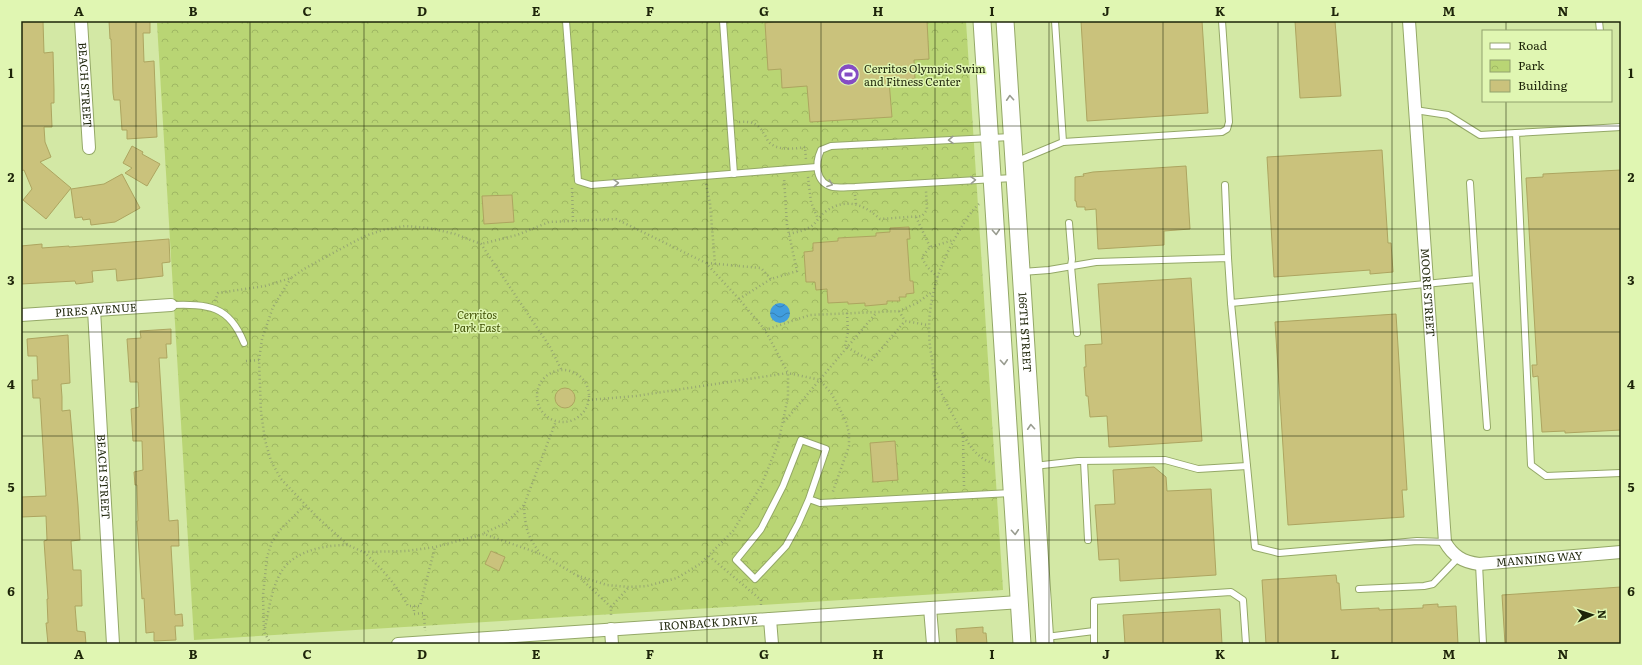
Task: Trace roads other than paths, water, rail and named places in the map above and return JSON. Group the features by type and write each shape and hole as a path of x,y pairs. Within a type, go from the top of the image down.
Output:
{"street":[{"name":"BEACH STREET","path":"81,21 88,148"},
{"name":"166TH STREET","path":"982,21 1022,644"},
{"name":"166TH STREET","path":"1005,21 1045,641"},
{"name":"MOORE STREET","path":"1409,21 1445,542"},
{"name":"PIRES AVENUE","path":"21,315 172,305"},
{"name":"BEACH STREET","path":"94,310 113,644"},
{"path":"1012,493 1036,491"},
{"path":"1445,542 1448,548 1458,558"},
{"name":"MANNING WAY","path":"1458,558 1467,562 1479,564 1621,552"},
{"name":"IRONBACK DRIVE","path":"398,644 1020,602"},
{"path":"930,608 933,644"},
{"path":"770,618 772,644"},
{"path":"611,629 612,644"}],"lane":[{"path":"566,21 578,182 591,185 818,167"},
{"path":"723,21 734,174"},
{"path":"1055,21 1063,142"},
{"path":"1012,137 831,146 821,150 817,158 818,174 822,181 832,187 992,179 1014,170 1063,142 1222,132 1227,129 1229,122 1222,21"},
{"path":"1415,110 1448,115 1480,135 1621,127"},
{"path":"1516,133 1531,465 1546,476 1621,473"},
{"path":"1470,183 1487,427"},
{"path":"1225,185 1231,303 1255,547 1279,553 1417,541 1445,542"},
{"path":"1069,222 1077,333"},
{"path":"1021,272 1049,270 1096,262 1228,258"},
{"path":"1231,303 1476,279"},
{"path":"172,305 190,304 214,307 232,321 244,343"},
{"path":"800,440 826,450 809,498 798,524 786,546 755,579 736,560 761,529 783,486 800,440"},
{"path":"1034,466 1084,461 1165,460 1198,469 1247,466"},
{"path":"1084,461 1088,540"},
{"path":"809,498 820,503 828,503 1012,493"},
{"path":"1359,589 1424,586 1433,584 1458,558"},
{"path":"1479,564 1484,644"},
{"path":"1094,644 1094,601 1231,592 1243,600 1246,644"},
{"path":"1045,641 1094,631"}],"water":[{"path":"780,303 787,306 790,313 787,320 780,323 773,320 770,313 773,306"}],"place":[{"name":"Cerritos Olympic Swim and Fitness Center","path":"848,75"}],"park label":[{"name":"Cerritos Park East","path":"477,321"}]}
